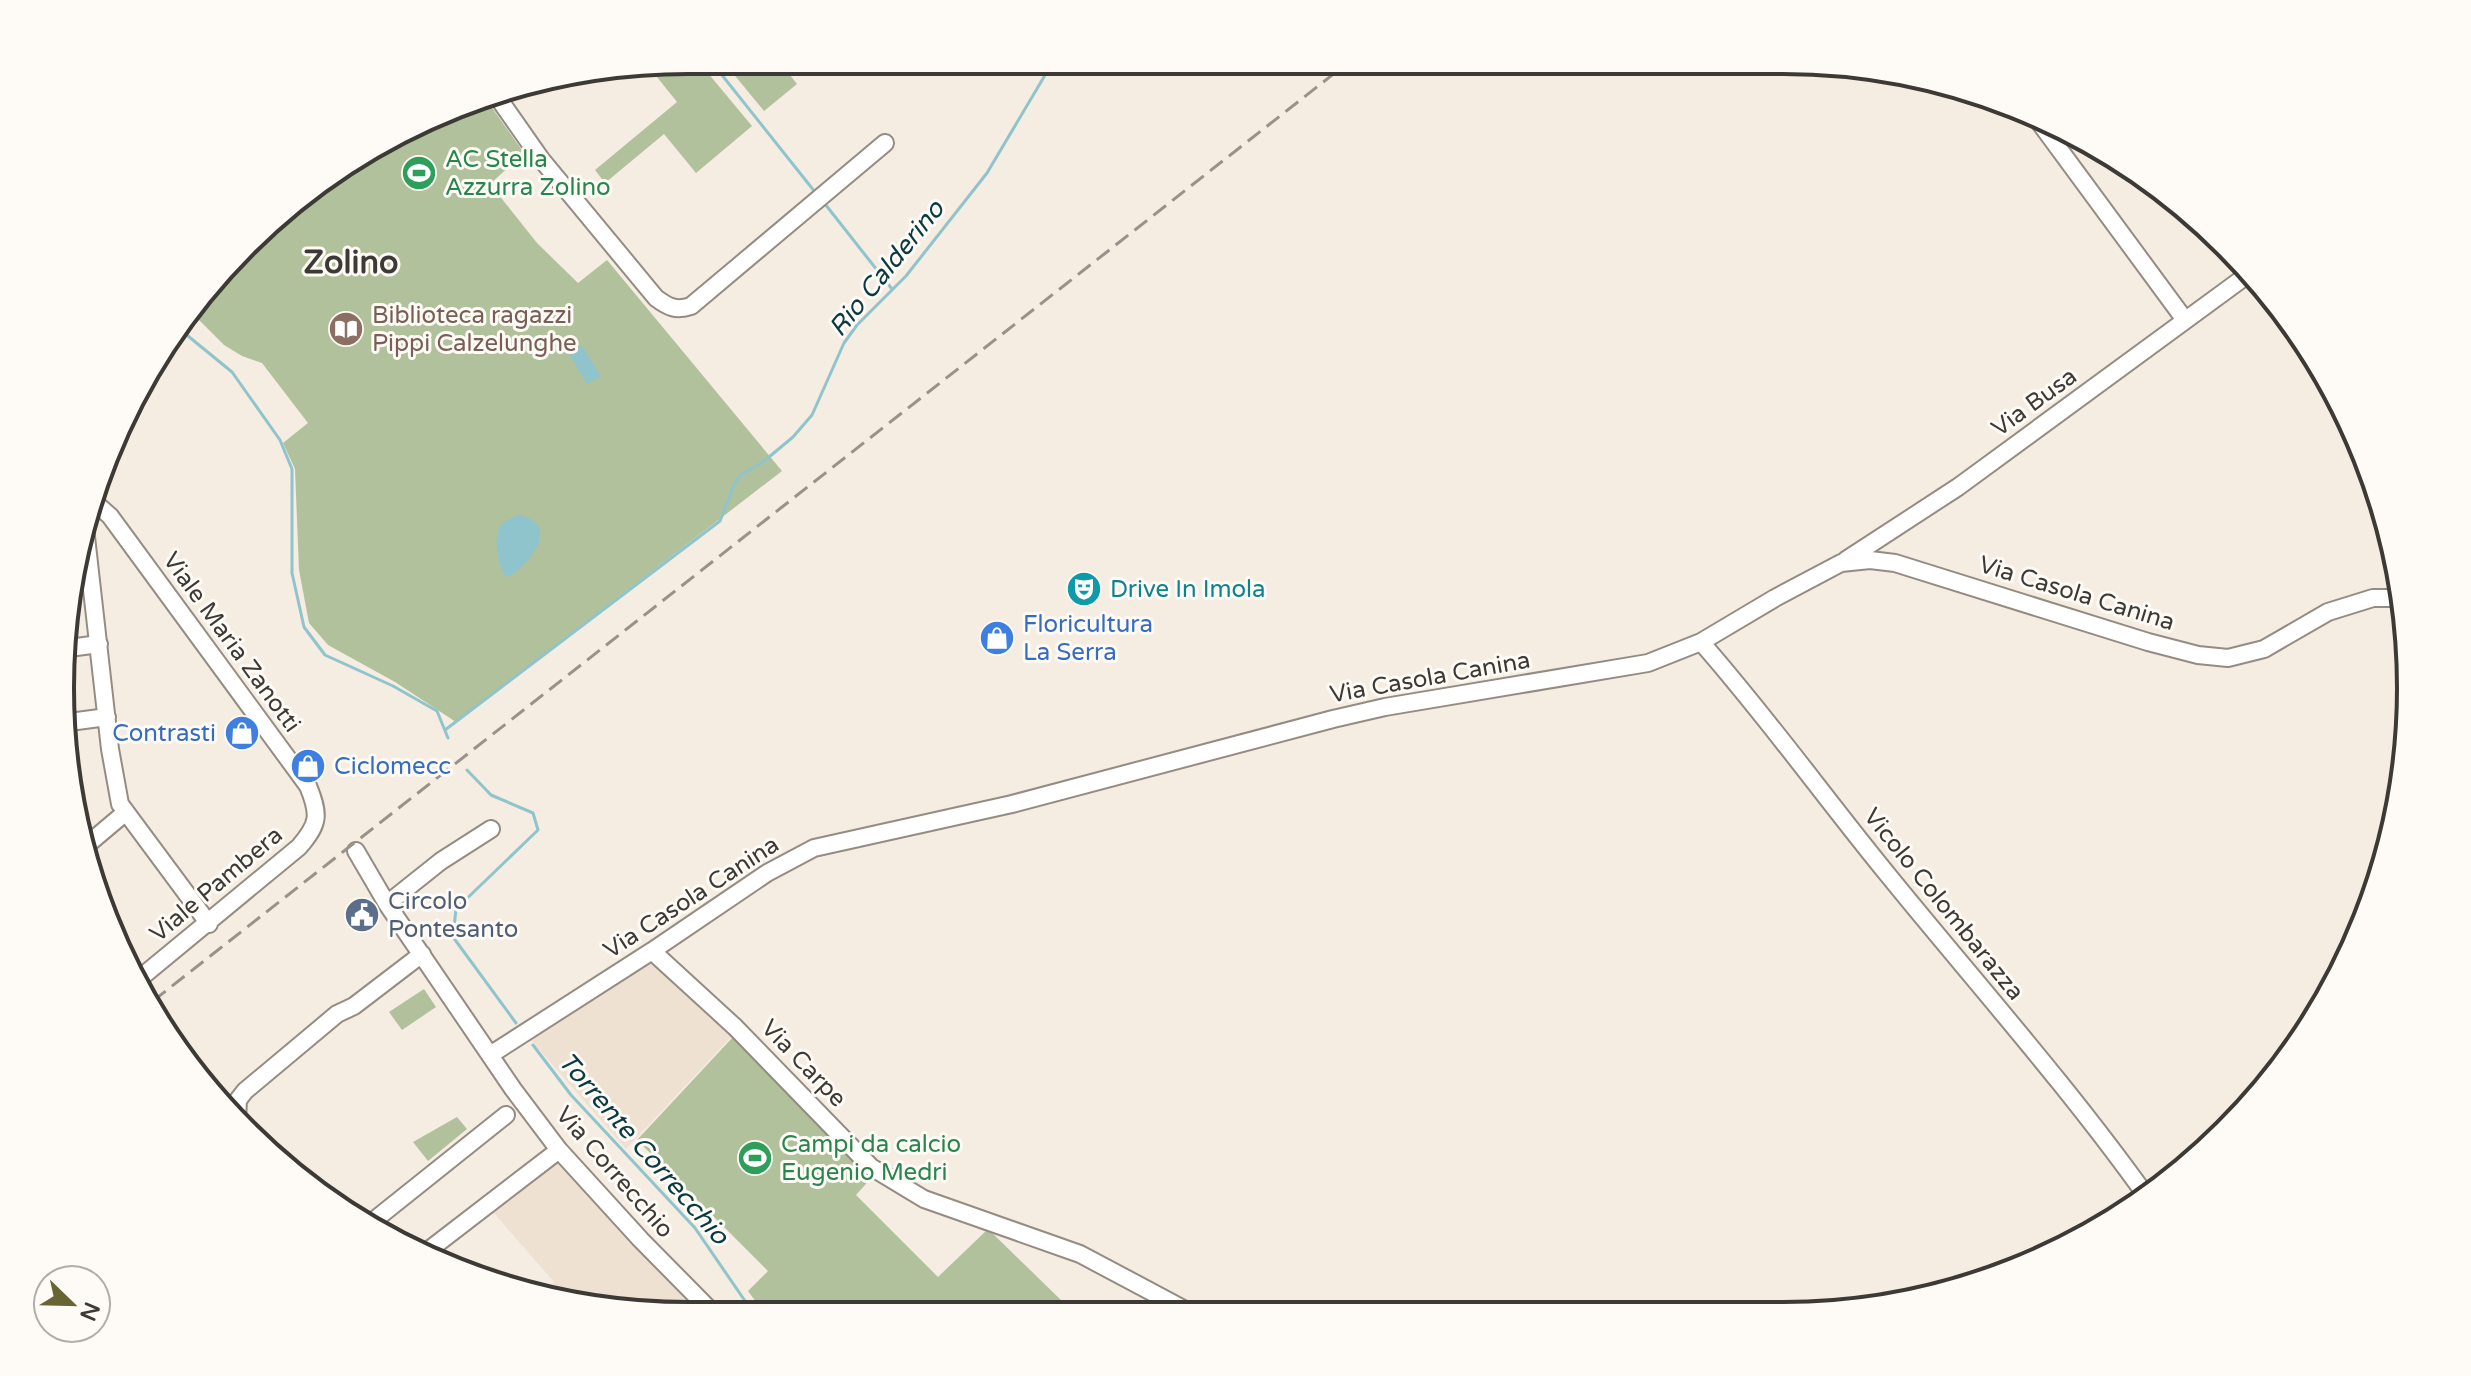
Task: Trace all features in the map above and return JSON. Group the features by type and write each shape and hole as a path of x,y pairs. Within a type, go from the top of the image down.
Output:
{"street":[{"path":"502,104 541,159 656,298 669,308 691,306 885,143"},
{"path":"2048,134 2185,320"},
{"name":"Via Busa","path":"1841,563 1958,487 2241,279"},
{"name":"Viale Maria Zanotti","path":"101,510 110,516 308,786 314,800 316,819"},
{"name":"Via Casola Canina","path":"490,1055 767,873 814,848 1012,804 1385,707 1648,663 1701,642 1841,563 1870,560 1895,563 2148,642 2198,655 2228,658 2264,649 2328,612 2373,598 2390,598"},
{"path":"85,574 99,644 115,785 120,804 209,924"},
{"name":"Vicolo Colombarazza","path":"1701,642 2083,1112 2140,1187"},
{"path":"75,647 99,644"},
{"path":"75,721 107,717"},
{"path":"93,840 126,812"},
{"name":"Viale Pambera","path":"145,974 277,866 313,831 316,819"},
{"path":"387,904 441,861 491,829"},
{"path":"356,851 387,904 490,1055"},
{"name":"Via Carpe","path":"652,951 735,1027 871,1167 896,1184 924,1199 1080,1254 1170,1302"},
{"path":"238,1105 245,1091 343,1012 422,954"},
{"name":"Via Correcchio","path":"490,1055 559,1150 702,1302"},
{"path":"377,1218 506,1115"},
{"path":"433,1247 559,1150"}],"shaded area":[{"path":"654,961 735,1033 626,1149 531,1040"},
{"path":"563,1149 708,1302 608,1297 549,1286 554,1282 486,1204"}],"green space":[{"path":"709,74 752,126 696,173 664,134 605,183 595,170 677,102 657,77"},
{"path":"734,74 789,74 797,84 764,111"},
{"path":"491,107 524,153 490,184 537,243 578,283 607,260 782,471 456,722 395,682 328,645 309,623 299,570 295,469 283,443 308,423 262,363 224,345 198,319 226,283 283,226 347,177 381,156 416,137"},
{"path":"424,989 436,1007 402,1030 389,1012"},
{"name":"Campi da calcio Eugenio Medri","path":"733,1037 873,1176 856,1195 938,1277 988,1229 1063,1302 756,1302 748,1291 768,1271 637,1140"},
{"path":"457,1117 467,1129 428,1161 413,1142"}],"water":[{"path":"582,346 601,376 587,384 569,354"},
{"path":"518,515 531,519 538,526 538,543 527,562 510,576 504,575 497,550 498,531 500,526"}],"waterway":[{"path":"721,74 815,192"},
{"name":"Rio Calderino","path":"445,730 720,521 735,482 793,437 812,415 844,343 857,325 906,276 987,173 1046,74"},
{"path":"825,204 892,289"},
{"name":"Torrente Correcchio","path":"186,334 232,372 280,440 292,469 292,573 304,627 325,655 393,686 437,711 448,738"},
{"name":"Torrente Correcchio","path":"467,770 491,795 533,813 538,830 456,909 453,937 516,1023"},
{"name":"Torrente Correcchio","path":"533,1045 571,1095 695,1228 746,1302"}],"railway":[{"path":"158,997 1333,74"}],"place":[{"name":"AC Stella Azzurra Zolino","path":"419,173"},
{"name":"Biblioteca ragazzi Pippi Calzelunghe","path":"346,329"},
{"name":"Drive In Imola","path":"1084,589"},
{"name":"Floricultura La Serra","path":"997,638"},
{"name":"Contrasti","path":"242,733"},
{"name":"Ciclomecc","path":"308,766"},
{"name":"Circolo Pontesanto","path":"362,915"},
{"name":"Campi da calcio Eugenio Medri","path":"755,1158"}],"district":[{"name":"Zolino","path":"351,262"}]}
